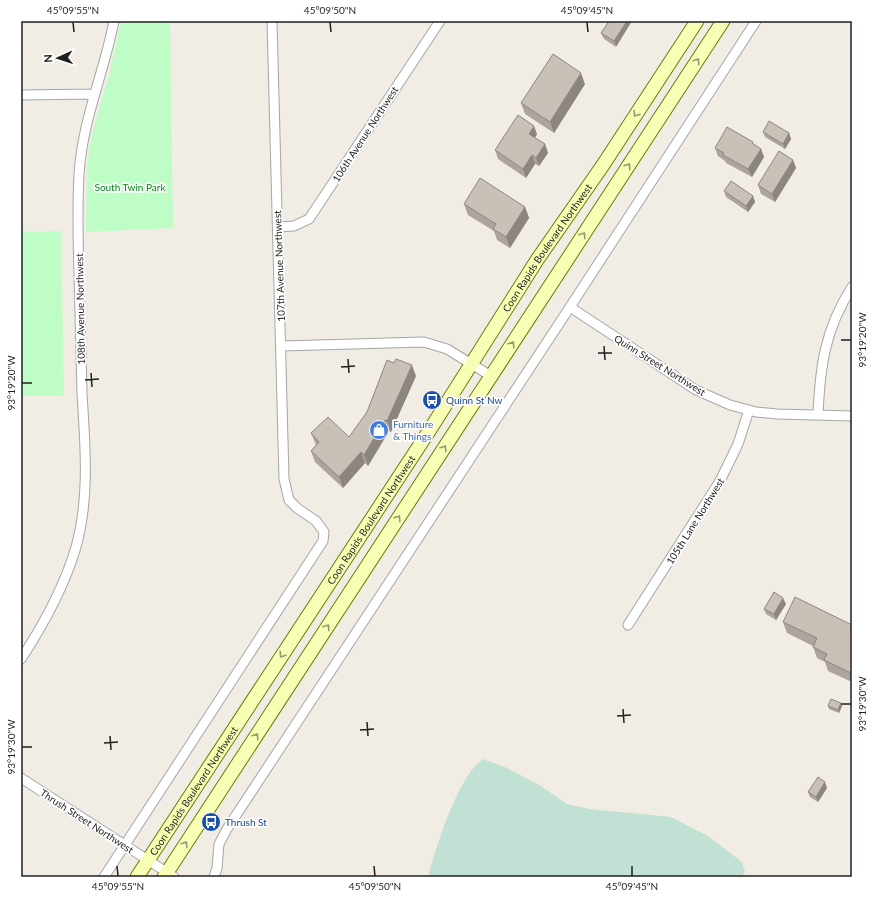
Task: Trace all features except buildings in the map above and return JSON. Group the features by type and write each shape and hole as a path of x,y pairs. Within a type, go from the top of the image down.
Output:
{"main road":[{"name":"Coon Rapids Boulevard Northwest","path":"137,877 537,260 603,165 697,21"},
{"path":"168,875 723,21"}],"street":[{"name":"108th Avenue Northwest","path":"21,659 45,621 58,596 76,546 81,522 85,472 78,200 82,144 94,94 107,54 114,21"},
{"name":"107th Avenue Northwest","path":"125,845 323,541 324,532 316,521 297,508 289,500 284,479 282,346 272,21"},
{"name":"106th Avenue Northwest","path":"278,227 294,226 309,219 440,21"},
{"path":"214,877 217,868 219,844 226,829 570,307 756,21"},
{"path":"21,95 94,94"},
{"path":"818,415 820,378 827,339 835,317 852,287"},
{"name":"Quinn Street Northwest","path":"570,307 696,390 730,405 748,410 777,414 852,416"},
{"path":"282,346 424,342 447,349 491,376"},
{"name":"105th Lane Northwest","path":"628,625 720,481 734,455 748,410"},
{"name":"Thrush Street Northwest","path":"21,778 148,860 168,875"},
{"path":"104,877 125,845"}],"green space":[{"name":"South Twin Park","path":"121,21 170,21 173,228 86,232 87,165 92,134 110,71"},
{"path":"61,231 64,396 21,396 21,232"},
{"path":"483,759 507,768 541,786 567,804 589,809 671,817 708,836 742,862 745,872 741,877 428,877 436,848 449,813 465,780"}],"place":[{"name":"Quinn St Nw","path":"432,400"},
{"name":"Furniture & Things","path":"379,430"},
{"name":"Thrush St","path":"211,822"}]}
